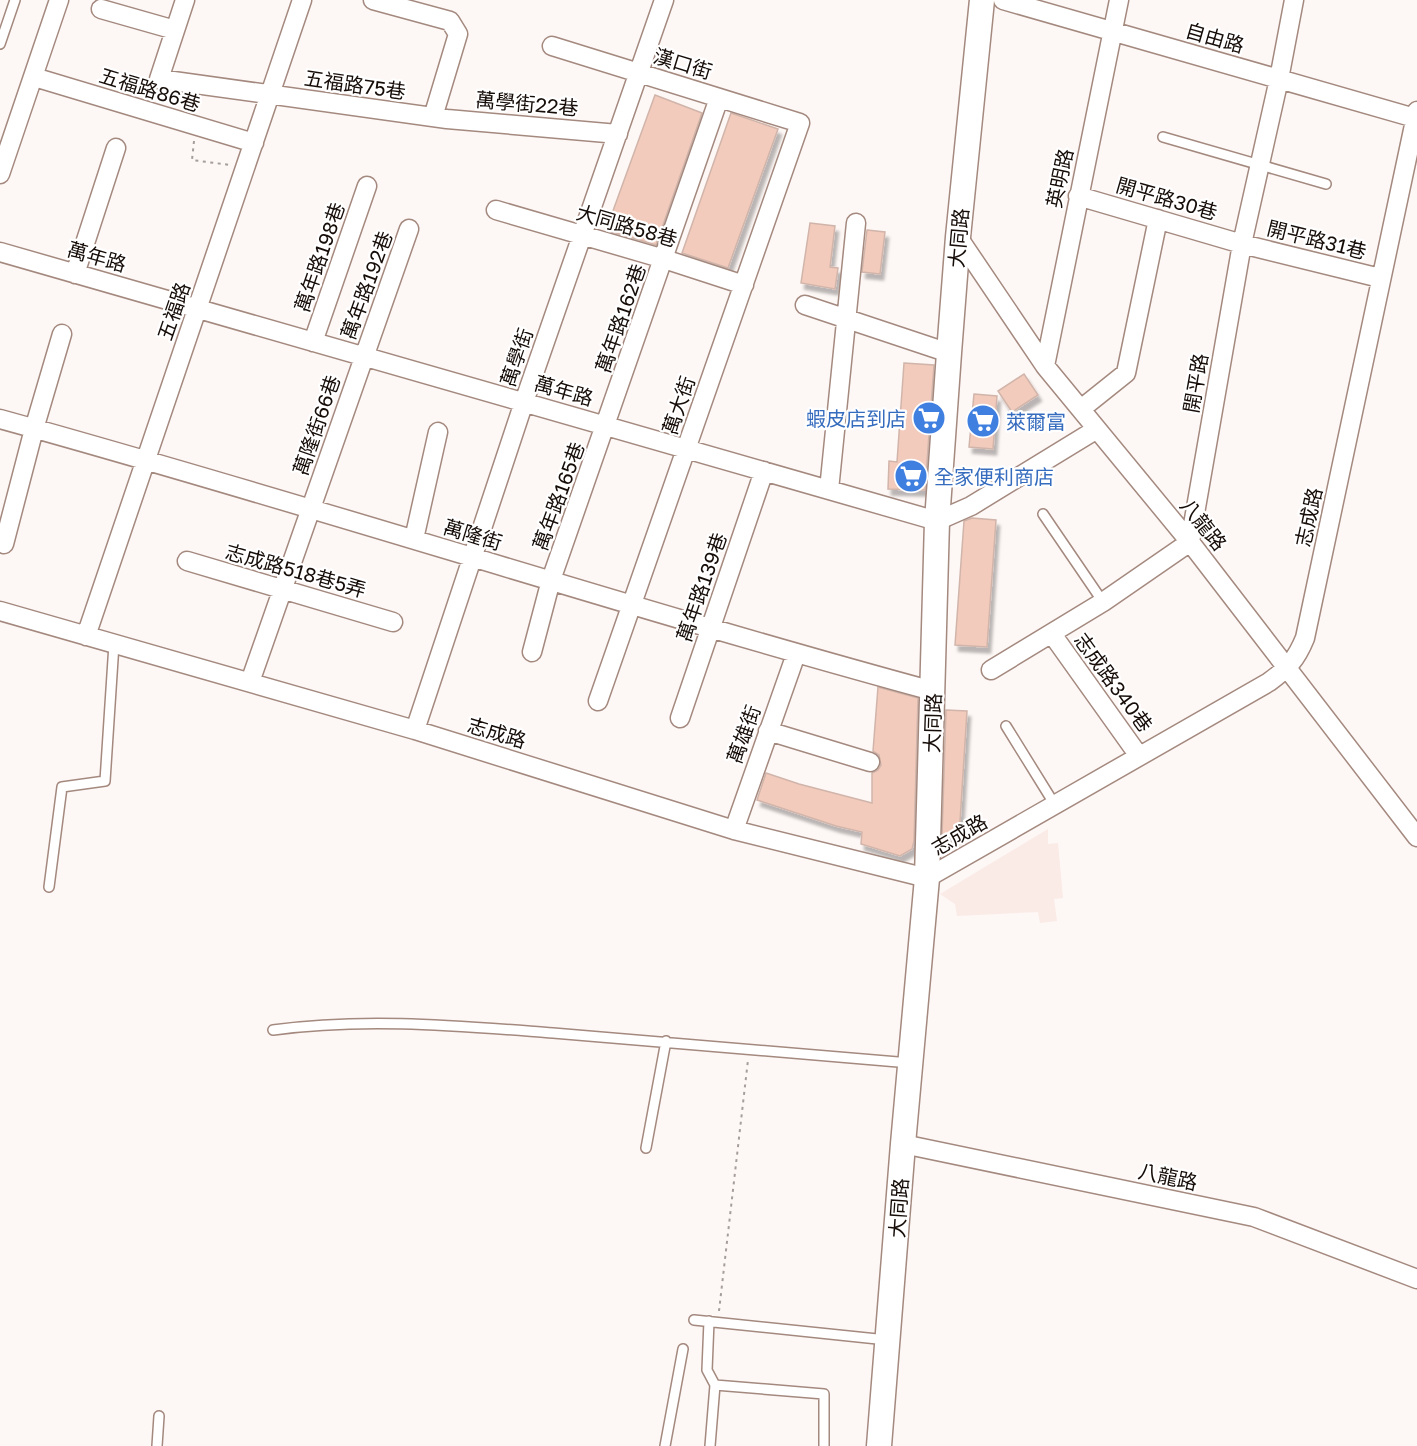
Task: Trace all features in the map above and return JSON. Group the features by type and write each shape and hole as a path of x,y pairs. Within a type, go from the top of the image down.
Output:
{"main road":[{"name":"大同路","path":"879,1446 927,878 938,521 958,237 982,0"}],"street":[{"path":"0,174 59,0"},
{"path":"101,9 176,30 185,0"},
{"name":"五福路","path":"86,636 302,0"},
{"path":"373,0 450,21 458,34 433,117"},
{"name":"萬學街","path":"415,730 524,402 664,0"},
{"name":"自由路","path":"1003,0 1279,79 1416,114"},
{"name":"英明路","path":"1045,366 1119,0"},
{"name":"開平路","path":"1190,542 1242,244 1294,0"},
{"name":"五福路75巷","path":"176,30 159,79 433,117"},
{"name":"漢口街","path":"552,46 800,123"},
{"name":"五福路86巷","path":"34,77 254,143"},
{"name":"萬年路162巷","path":"606,426 719,98"},
{"name":"志成路","path":"0,611 415,730 734,830 927,878 1269,682 1288,668 1299,653 1305,638 1416,114"},
{"name":"萬學街22巷","path":"433,117 618,134"},
{"name":"萬大街","path":"598,701 800,123"},
{"path":"75,274 116,148"},
{"name":"萬年路198巷","path":"313,342 366,186"},
{"name":"開平路30巷","path":"1078,196 1242,244"},
{"name":"大同路58巷","path":"496,210 744,285"},
{"path":"1081,409 1126,373 1158,219"},
{"path":"829,490 856,224"},
{"name":"萬年路192巷","path":"364,356 409,229"},
{"name":"八龍路","path":"958,237 1045,366 1190,542 1417,837"},
{"name":"開平路31巷","path":"1242,244 1380,278"},
{"name":"萬年路","path":"0,252 938,521"},
{"path":"805,305 950,352"},
{"path":"4,544 62,334"},
{"name":"萬隆街66巷","path":"250,682 364,356"},
{"name":"萬隆街","path":"0,419 146,459 796,654 933,691"},
{"name":"萬年路165巷","path":"532,652 551,580 606,426"},
{"path":"938,521 971,506 1098,429"},
{"path":"414,539 438,432"},
{"name":"萬年路139巷","path":"680,718 764,471"},
{"path":"991,670 1103,602 1190,542"},
{"name":"志成路518巷5弄","path":"187,561 393,622"},
{"name":"志成路340巷","path":"1052,634 1139,756"},
{"name":"萬雄街","path":"734,830 796,654"},
{"path":"768,731 870,762"},
{"name":"八龍路","path":"903,1144 1254,1217 1417,1279"}],"lane":[{"path":"0,44 15,0"},
{"path":"1163,137 1326,183"},
{"path":"1043,514 1103,602"},
{"path":"49,887 62,787 105,781 114,644"},
{"path":"1006,726 1055,805"},
{"path":"273,1030 303,1026 422,1024 666,1041 910,1063"},
{"path":"646,1148 666,1041"},
{"path":"694,1320 887,1340"},
{"path":"710,1446 715,1385 706,1370 713,1322"},
{"path":"665,1446 683,1349"},
{"path":"715,1385 824,1394 824,1446"},
{"path":"157,1446 159,1416"}],"path":[{"path":"195,126 192,160 245,168"},
{"path":"713,1322 749,1048"}],"shaded area":[{"path":"1048,829 1048,844 1058,843 1063,898 1054,899 1057,921 1040,923 1038,912 957,916 955,904 940,894"}],"building":[{"path":"655,95 702,113 656,245 606,230"},
{"path":"731,113 778,129 728,268 682,253"},
{"path":"810,223 835,226 830,267 838,268 835,289 801,283"},
{"path":"867,230 885,232 880,274 862,272"},
{"path":"904,363 934,365 925,490 888,489 889,461 897,462"},
{"path":"1024,374 1038,395 1012,412 998,391"},
{"name":"萊爾富","path":"974,394 997,396 993,449 969,447"},
{"path":"972,518 996,520 987,647 955,645 964,521"},
{"path":"878,687 918,698 914,841 912,849 900,856 861,844 862,832 836,826 757,800 766,773 872,803 872,773 881,765 879,755 873,751"},
{"path":"946,710 967,711 959,837 942,836"}],"place":[{"name":"蝦皮店到店","path":"929,418"},
{"name":"萊爾富","path":"983,421"},
{"name":"全家便利商店","path":"911,476"}]}
